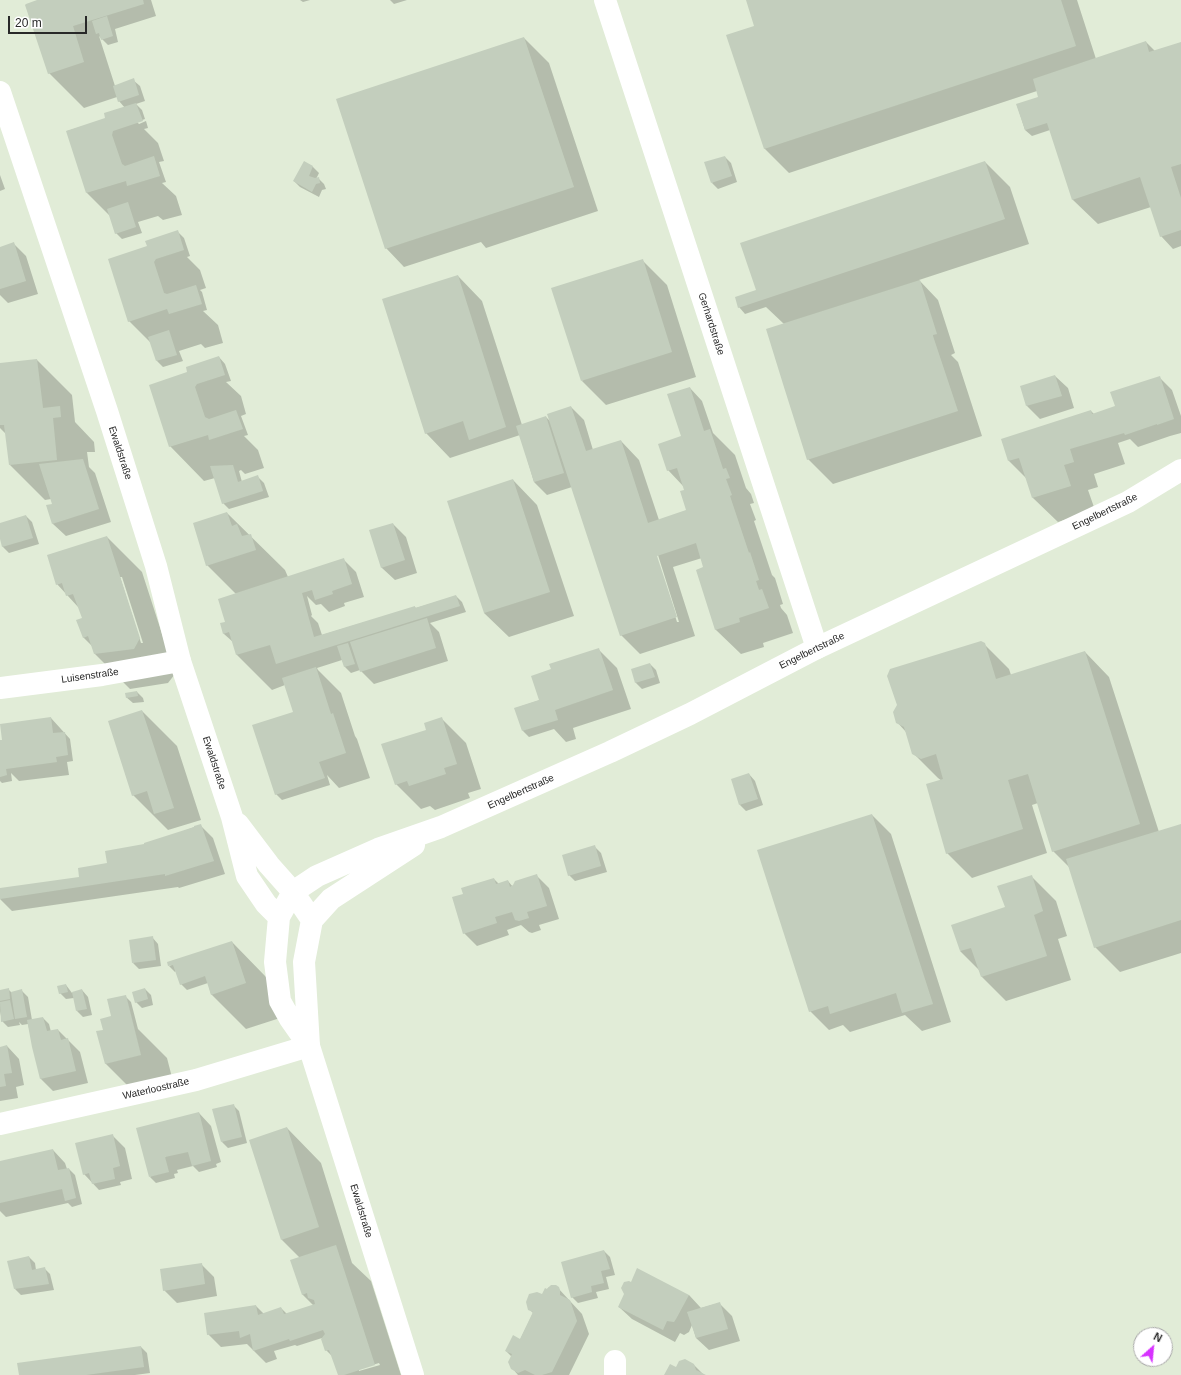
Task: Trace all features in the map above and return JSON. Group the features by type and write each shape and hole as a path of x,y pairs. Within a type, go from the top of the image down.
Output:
{"street":[{"name":"Gerhardstraße","path":"605,0 817,648"},
{"name":"Ewaldstraße","path":"0,92 107,411 152,551 180,661 232,817 247,876 266,904 279,917 275,962 280,1000 290,1019 309,1046"},
{"name":"Engelbertstraße","path":"279,917 293,892 316,876 378,849 441,827 650,733 690,714 817,648 1128,502 1181,470"},
{"name":"Luisenstraße","path":"0,688 102,675 180,661"},
{"name":"Ewaldstraße","path":"232,817 269,865 293,892 312,920 304,962 309,1046 412,1375"},
{"name":"Engelbertstraße","path":"312,920 331,899 441,827"},
{"path":"279,917 312,920"},
{"name":"Waterloostraße","path":"0,1124 196,1080 309,1046"}],"building":[{"path":"37,0 143,0 144,4 73,26 84,62 48,74 25,5"},
{"path":"746,0 1061,0 1076,46 764,149 726,35 754,26"},
{"path":"107,16 113,36 101,40 99,33 96,34 92,21"},
{"path":"524,37 574,187 385,249 336,99"},
{"path":"1146,41 1149,52 1181,42 1181,164 1171,167 1181,198 1181,230 1160,237 1140,177 1072,200 1047,123 1025,130 1016,104 1038,97 1033,79"},
{"path":"134,78 139,95 118,102 113,86"},
{"path":"136,103 143,121 113,131 112,135 122,164 125,166 154,156 160,176 127,186 126,181 86,193 66,131 105,118 104,113"},
{"path":"725,156 732,176 711,183 704,162"},
{"path":"304,161 313,166 309,176 315,178 319,177 320,183 316,184 312,192 293,181"},
{"path":"985,161 1005,219 738,308 735,297 756,290 740,243"},
{"path":"128,202 136,227 115,234 107,209"},
{"path":"178,230 184,250 156,259 154,262 164,293 167,294 196,285 202,304 169,314 167,309 128,322 108,259 147,246 145,241"},
{"path":"14,242 26,281 0,289 0,247"},
{"path":"643,259 672,352 581,381 551,288"},
{"path":"458,275 506,427 469,440 463,421 425,434 382,299"},
{"path":"920,280 937,334 933,336 958,411 807,460 766,329"},
{"path":"169,330 177,355 156,361 148,337"},
{"path":"219,356 225,375 197,384 195,387 205,417 209,419 236,410 243,429 209,440 208,435 169,447 149,385 187,372 186,367"},
{"path":"37,359 43,408 60,406 61,417 53,418 57,460 9,465 4,425 0,425 0,363"},
{"path":"1055,375 1062,396 1026,406 1020,386"},
{"path":"1160,376 1174,419 1125,435 1124,433 1070,449 1074,462 1064,465 1071,486 1032,498 1019,458 1008,461 1001,439 1091,410 1092,414 1115,406 1110,392"},
{"path":"690,387 704,431 710,429 723,469 726,468 730,478 726,479 732,495 730,496 759,580 756,581 759,590 762,589 769,608 739,618 740,622 715,630 696,570 703,567 696,543 657,556 677,617 620,636 547,414 571,406 586,451 621,440 648,523 686,510 680,491 684,490 677,468 667,471 658,444 681,436 667,394"},
{"path":"546,416 564,473 534,482 516,426"},
{"path":"83,459 99,509 52,524 46,505 52,504 39,464"},
{"path":"233,465 238,482 258,475 263,491 222,504 210,466"},
{"path":"513,479 550,592 484,613 447,501"},
{"path":"227,512 232,526 237,524 242,536 251,534 256,550 206,566 193,523"},
{"path":"26,515 33,538 2,547 0,539 0,523"},
{"path":"393,523 405,560 381,568 369,530"},
{"path":"107,536 140,638 134,649 94,654 88,636 83,638 76,620 82,618 73,594 66,596 62,583 56,585 47,555"},
{"path":"344,558 352,584 332,591 333,594 315,600 312,590 302,593 314,637 456,595 460,606 276,664 270,645 236,655 229,632 223,634 220,623 225,622 218,599"},
{"path":"427,618 436,648 360,672 350,642"},
{"path":"981,641 985,643 996,679 1085,651 1140,824 1052,852 1028,774 1008,780 1023,829 946,854 926,784 943,779 936,754 921,759 912,754 904,727 896,723 893,712 897,705 887,676 890,669"},
{"path":"348,643 355,664 344,667 337,646"},
{"path":"599,648 613,690 555,710 558,720 522,731 514,708 539,700 531,676 551,669 549,664"},
{"path":"650,663 655,677 635,683 631,669"},
{"path":"316,667 331,714 333,713 346,753 319,762 325,778 275,795 252,725 293,712 282,678"},
{"path":"137,691 138,696 126,698 125,693"},
{"path":"142,710 174,808 154,814 147,791 132,796 108,721"},
{"path":"51,717 53,733 65,732 68,755 56,757 57,762 6,769 7,775 0,777 0,740 2,740 0,724"},
{"path":"442,717 457,764 444,768 446,774 409,786 407,781 395,785 381,744 426,730 424,723"},
{"path":"749,773 758,799 739,805 731,779"},
{"path":"872,814 933,1004 902,1013 896,993 830,1014 828,1006 809,1012 757,850"},
{"path":"201,824 214,861 165,876 165,874 0,899 0,888 79,877 78,868 107,863 105,851 144,844"},
{"path":"1181,824 1181,920 1094,948 1066,859"},
{"path":"595,845 601,866 568,876 562,855"},
{"path":"537,874 547,906 527,912 529,918 519,921 515,920 512,912 495,917 497,923 463,934 452,897 463,894 461,888 494,878 496,884 508,880 510,887 515,881"},
{"path":"1032,875 1043,911 1034,915 1047,956 981,977 971,948 960,951 951,925 1005,907 997,886"},
{"path":"153,936 156,960 132,963 129,940"},
{"path":"232,941 246,983 211,995 205,976 180,985 173,965 168,966 167,962"},
{"path":"66,984 68,992 59,994 57,986"},
{"path":"9,988 10,999 0,1001 0,990"},
{"path":"145,988 148,999 135,1003 132,992"},
{"path":"22,989 27,1017 15,1019 11,992"},
{"path":"82,989 87,1009 76,1011 72,992"},
{"path":"126,995 141,1055 105,1064 96,1031 103,1030 100,1019 111,1016 107,999"},
{"path":"10,1000 14,1019 1,1022 0,1002"},
{"path":"43,1017 47,1031 58,1029 61,1040 68,1038 76,1071 40,1079 27,1020"},
{"path":"7,1045 12,1073 4,1074 6,1086 0,1087 0,1047"},
{"path":"234,1104 242,1137 221,1142 212,1109"},
{"path":"199,1112 211,1161 192,1166 188,1152 165,1157 169,1172 149,1177 136,1128"},
{"path":"287,1127 319,1227 281,1240 249,1140"},
{"path":"113,1134 120,1166 113,1168 115,1179 92,1184 89,1173 83,1175 75,1143"},
{"path":"53,1149 58,1170 69,1168 76,1198 65,1201 62,1189 0,1203 0,1161"},
{"path":"336,1245 375,1365 344,1375 338,1375 329,1350 325,1351 321,1339 325,1334 323,1330 253,1351 250,1334 240,1338 239,1331 207,1335 204,1313 256,1305 258,1315 281,1307 284,1314 315,1304 314,1300 308,1298 307,1293 302,1295 290,1260"},
{"path":"604,1250 610,1269 601,1271 604,1283 591,1286 592,1292 571,1298 561,1262"},
{"path":"29,1256 32,1270 45,1267 49,1284 14,1289 7,1261"},
{"path":"202,1263 205,1284 163,1291 160,1269"},
{"path":"637,1268 689,1295 674,1322 667,1321 663,1330 618,1307 624,1294 621,1288 624,1282 631,1282"},
{"path":"551,1285 556,1285 559,1287 560,1295 570,1300 577,1321 552,1372 542,1375 535,1375 525,1370 518,1373 511,1369 508,1362 512,1354 505,1351 513,1335 520,1339 533,1312 528,1310 526,1302 529,1294 537,1292 542,1294 545,1288 547,1289"},
{"path":"720,1302 728,1329 696,1338 687,1312"},
{"path":"141,1346 144,1367 86,1375 19,1375 17,1363"},
{"path":"685,1359 694,1364 696,1370 706,1375 664,1375 670,1364 676,1367 679,1361"}]}
